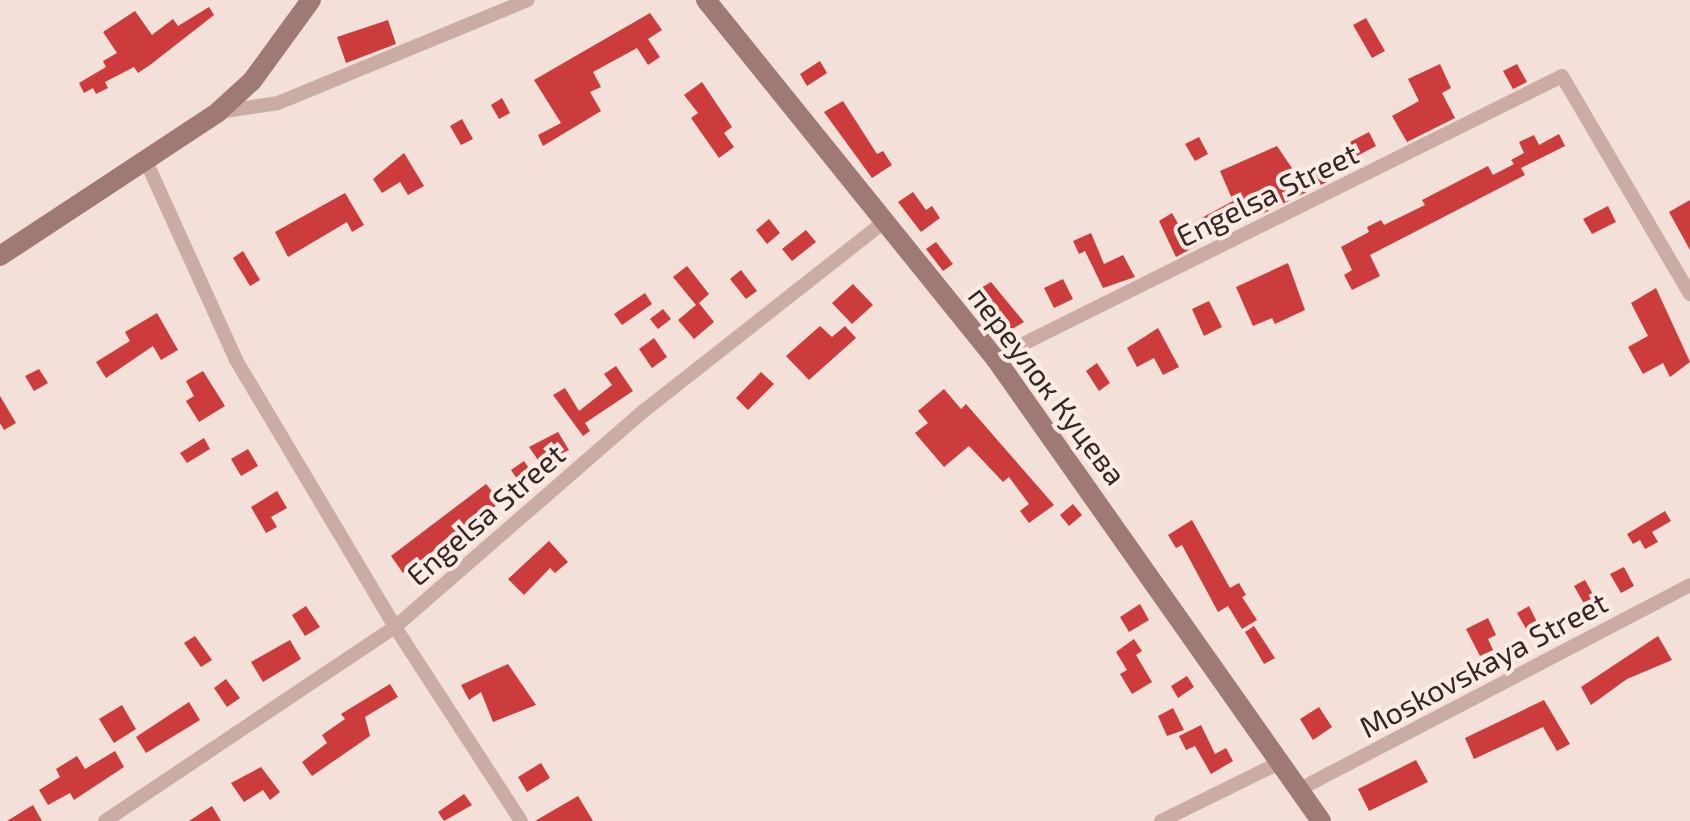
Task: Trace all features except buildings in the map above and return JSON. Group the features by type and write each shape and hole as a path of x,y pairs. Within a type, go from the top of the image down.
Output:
{"street":[{"path":"0,256 218,112 252,81 311,0"},
{"path":"218,112 278,103 528,0"},
{"name":"переулок Куцева","path":"706,0 995,358 1321,821"},
{"name":"Engelsa Street","path":"995,358 1562,76 1690,294"},
{"path":"145,159 236,360 395,627 521,821"},
{"name":"Engelsa Street","path":"105,821 395,627 645,410 883,223"},
{"name":"Moskovskaya Street","path":"1300,789 1690,585"},
{"path":"1161,821 1281,762"}]}
